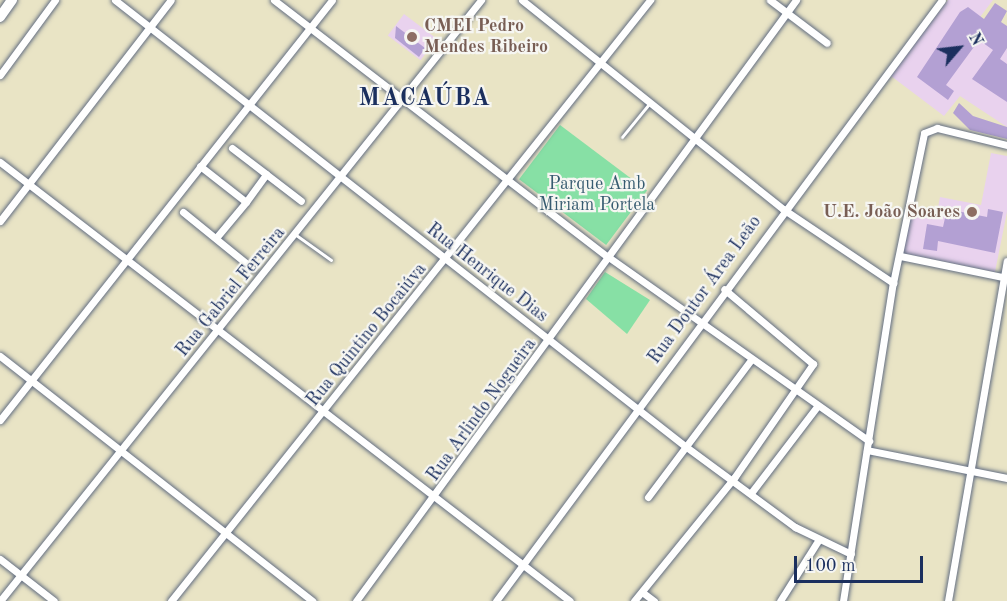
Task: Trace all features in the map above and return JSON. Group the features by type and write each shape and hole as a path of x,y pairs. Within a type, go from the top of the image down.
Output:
{"main road":[{"path":"0,17 12,0"}],"street":[{"path":"0,75 55,0"},
{"name":"Rua Henrique Dias","path":"115,0 635,409 734,478 751,493 818,541 851,554"},
{"path":"0,221 171,0"},
{"path":"274,0 507,182 702,322 794,393 869,441"},
{"path":"0,420 332,0"},
{"name":"Rua Gabriel Ferreira","path":"0,601 341,179 402,98 481,0"},
{"path":"522,0 783,209 893,283"},
{"name":"Rua Quintino Bocaiúva","path":"171,601 223,533 447,259 650,0"},
{"path":"770,0 827,43"},
{"name":"Rua Arlindo Nogueira","path":"356,601 435,499 550,341 607,256 796,0"},
{"name":"Rua Doutor Área Leão","path":"496,601 783,209 942,0"},
{"path":"843,601 893,283 920,143 931,127 1007,145"},
{"path":"232,148 301,201"},
{"path":"0,162 570,601"},
{"path":"200,166 246,202"},
{"path":"216,238 266,174"},
{"path":"183,212 252,268"},
{"path":"900,256 1005,277"},
{"path":"948,601 1007,261"},
{"path":"634,601 734,478 812,369 811,357 724,290"},
{"path":"0,356 312,601"},
{"path":"648,497 751,360"},
{"path":"751,493 816,408"},
{"path":"867,450 1007,478"},
{"path":"780,601 818,541"},
{"path":"0,559 54,601"},
{"path":"642,592 654,601"}],"lane":[{"path":"622,137 650,103"},
{"path":"296,235 331,260"}],"shaded area":[{"path":"948,0 993,0 974,25 1007,49 1007,127 960,96 944,116 891,76"},
{"name":"CMEI Pedro Mendes Ribeiro","path":"404,14 437,39 420,60 388,36"},
{"name":"U.E. João Soares","path":"991,153 1007,156 1007,212 995,272 903,253 911,213 936,218 940,197 981,205"}],"green space":[{"name":"Parque Amb Miriam Portela","path":"560,125 647,191 606,245 519,179"},
{"path":"605,272 650,300 627,334 586,299"}],"building":[{"path":"995,3 1007,11 1001,22 1007,26 1007,48 1000,59 1007,64 1007,102 972,79 993,50 979,40 946,85 954,91 948,100 917,77 960,12 968,7 984,19"},
{"path":"396,26 425,48 419,57 395,38"},
{"path":"959,103 973,116 1007,127 1007,139 970,130 953,113"},
{"path":"947,209 987,217 988,209 1003,212 995,253 938,241 937,251 923,249 927,224 943,227"}],"place":[{"name":"CMEI Pedro Mendes Ribeiro","path":"412,37"},
{"name":"U.E. João Soares","path":"972,212"}],"district":[{"name":"MACAÚBA","path":"425,100"}]}
